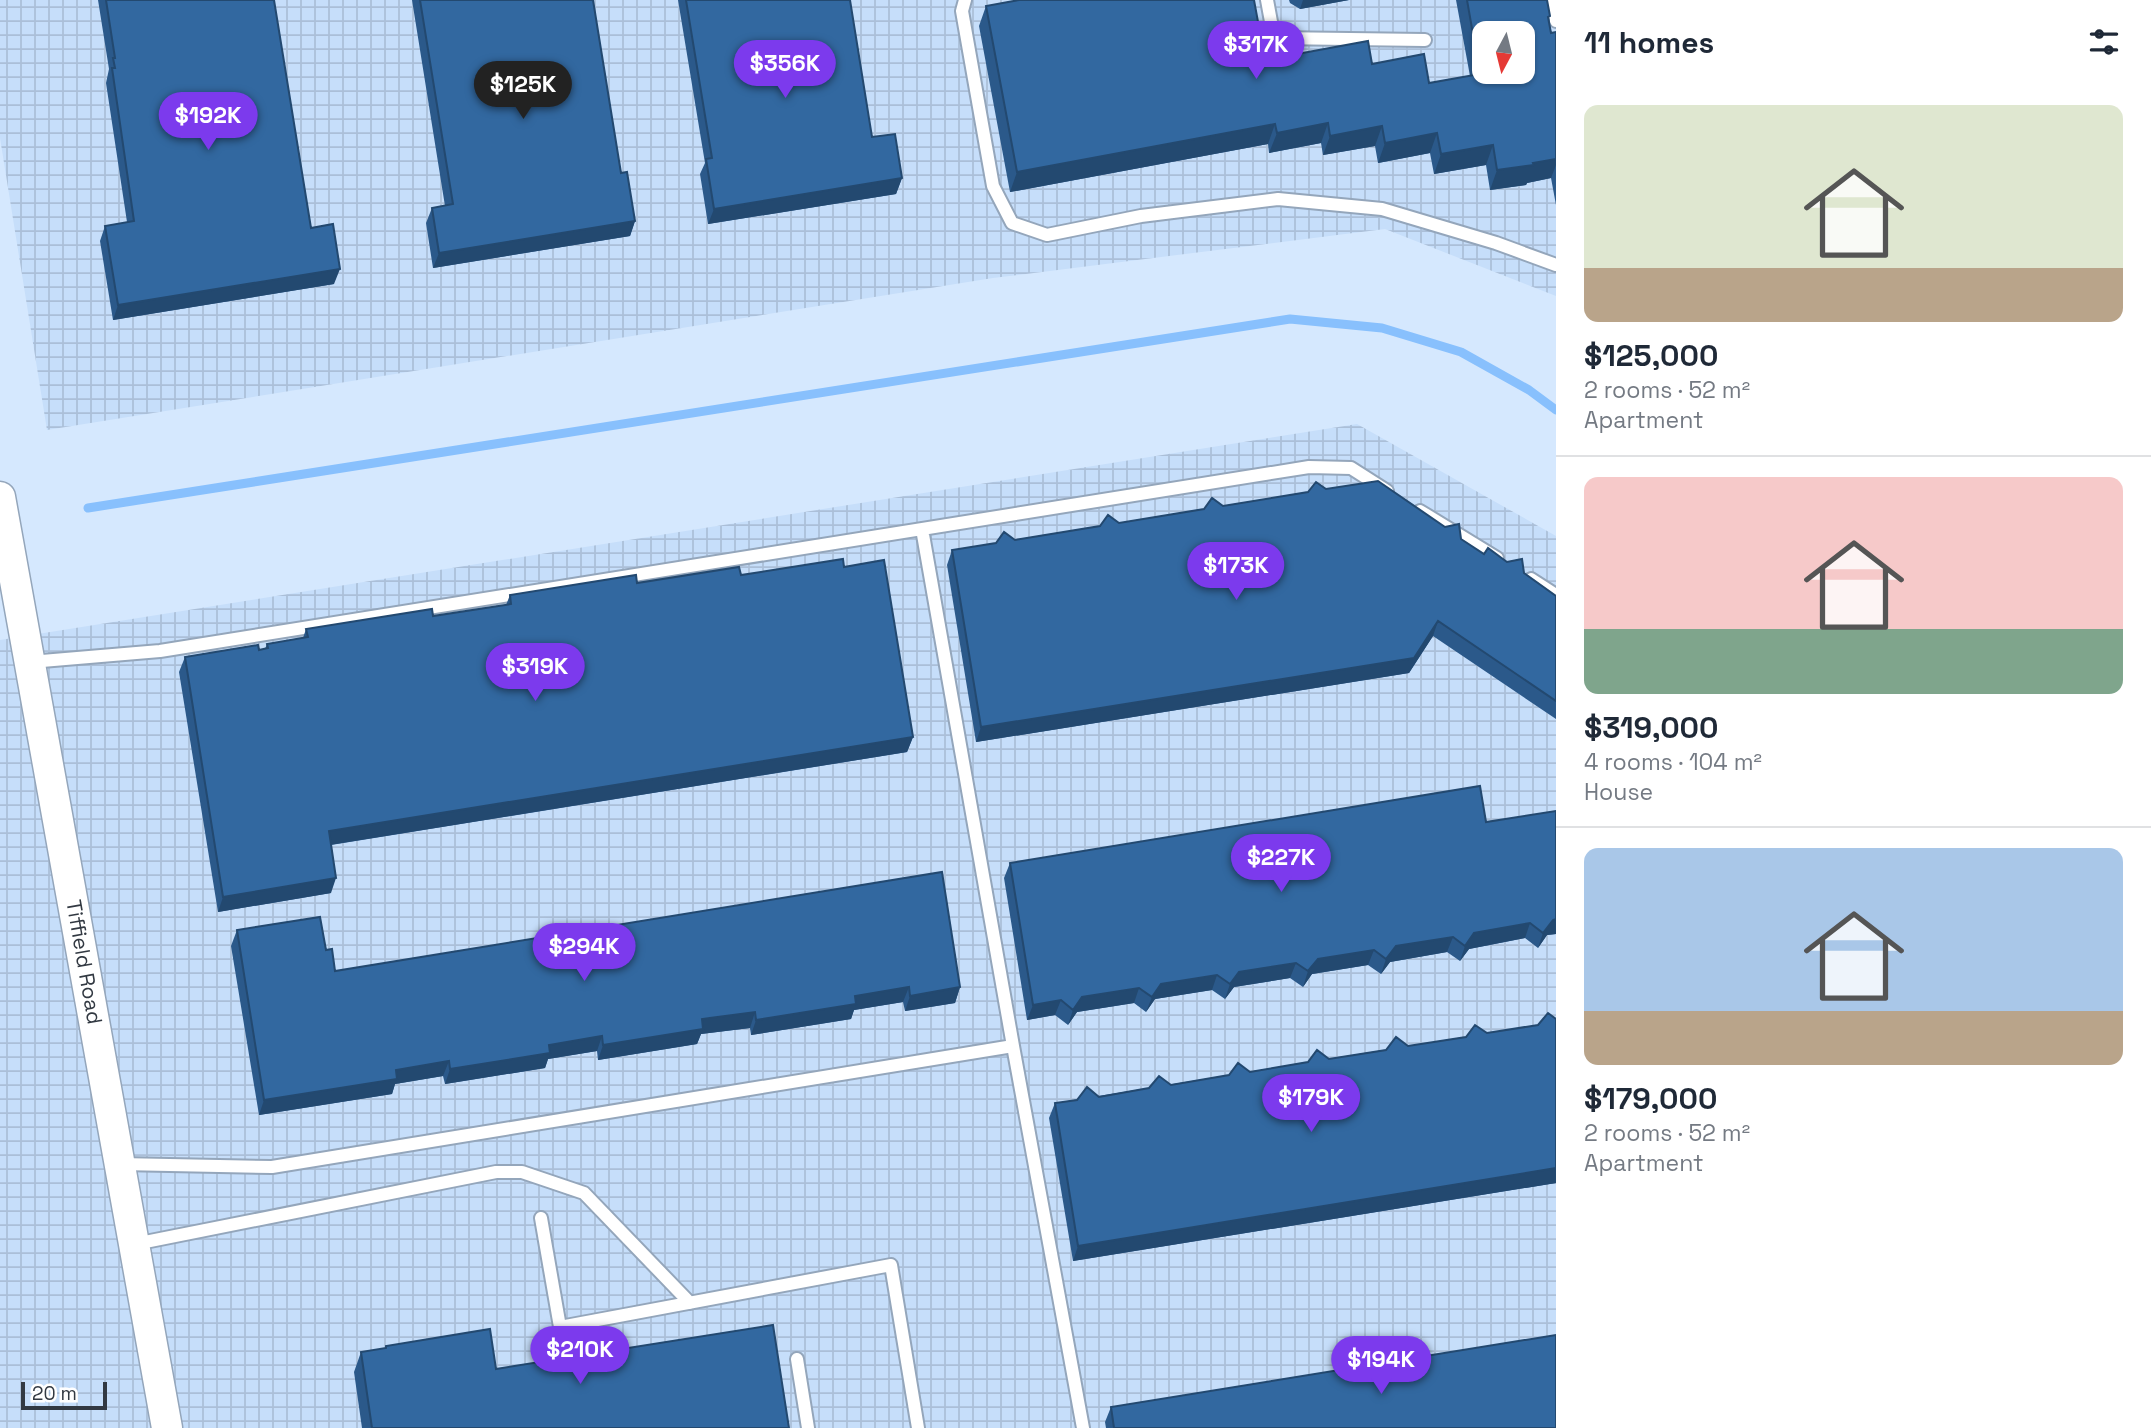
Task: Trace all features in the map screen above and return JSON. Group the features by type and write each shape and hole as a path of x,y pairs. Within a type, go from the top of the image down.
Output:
{"street":[{"name":"Tiffield Road","path":"0,497 167,1428"}],"lane":[{"path":"965,0 962,11 993,186 1012,223 1047,235 1141,216 1278,200 1382,209 1496,243 1556,265"},
{"path":"1267,0 1274,38 1425,40"},
{"path":"1552,0 1556,21"},
{"path":"30,662 160,651 1309,467 1351,468 1556,595"},
{"path":"922,529 1083,1428"},
{"path":"120,1164 272,1167 1013,1046"},
{"path":"134,1244 496,1172 522,1172 584,1193 690,1303"},
{"path":"541,1218 560,1327 891,1265 918,1428"},
{"path":"797,1359 808,1428"}],"shaded area":[{"path":"0,0 1556,0 1556,296 1385,229 993,278 47,430 0,138"},
{"path":"1357,424 1556,536 1556,1428 0,1428 0,640"}],"building":[{"path":"106,0 274,0 311,228 333,224 340,269 118,305 105,226 134,221 112,68 115,68 115,58"},
{"path":"420,0 593,0 621,173 627,172 635,221 439,253 432,208 453,204"},
{"path":"686,0 850,0 872,137 895,134 902,178 714,209 706,159 712,158"},
{"path":"1019,0 1254,0 1265,60 1368,41 1372,64 1424,54 1429,83 1472,75 1472,84 1535,84 1535,21 1472,21 1472,28 1467,0 1547,0 1551,33 1556,32 1556,159 1497,170 1493,145 1441,154 1437,133 1385,143 1382,126 1330,136 1328,123 1277,133 1275,124 1017,172 986,6"},
{"path":"1378,481 1445,527 1459,524 1461,539 1484,554 1488,548 1507,562 1522,559 1524,573 1556,596 1556,701 1438,621 1414,658 981,727 952,550 996,543 1004,532 1015,540 1100,526 1108,515 1119,523 1204,509 1212,498 1223,506 1308,492 1316,482 1326,489"},
{"path":"843,559 844,567 884,560 913,737 329,831 336,878 223,897 185,657 258,645 259,650 268,648 267,644 308,637 306,629 432,609 433,616 511,604 510,595 636,575 637,583 739,567 741,575"},
{"path":"1480,786 1486,822 1556,811 1556,919 1543,933 1530,923 1474,933 1465,946 1453,937 1396,946 1386,959 1374,950 1318,959 1308,971 1296,963 1239,972 1230,984 1217,975 1161,984 1152,997 1139,988 1082,997 1073,1010 1061,1000 1033,1005 1010,863"},
{"path":"942,872 960,987 910,996 909,987 855,996 856,1004 756,1020 755,1012 702,1019 703,1029 603,1045 602,1036 549,1045 550,1053 450,1069 449,1061 396,1070 397,1079 264,1100 237,930 320,917 326,950 332,949 335,971"},
{"path":"1548,1013 1556,1019 1556,1168 1078,1246 1055,1103 1077,1100 1087,1087 1099,1097 1149,1088 1159,1076 1171,1085 1229,1075 1238,1063 1250,1072 1308,1062 1317,1050 1329,1059 1386,1050 1396,1037 1408,1046 1466,1037 1475,1025 1487,1033 1538,1025"},
{"path":"773,1325 789,1428 372,1428 361,1352 490,1329 496,1369"},
{"path":"1556,1335 1556,1428 1114,1428 1111,1407"}],"waterway":[{"path":"88,508 1290,319 1382,328 1461,352 1529,390 1556,410"}]}
